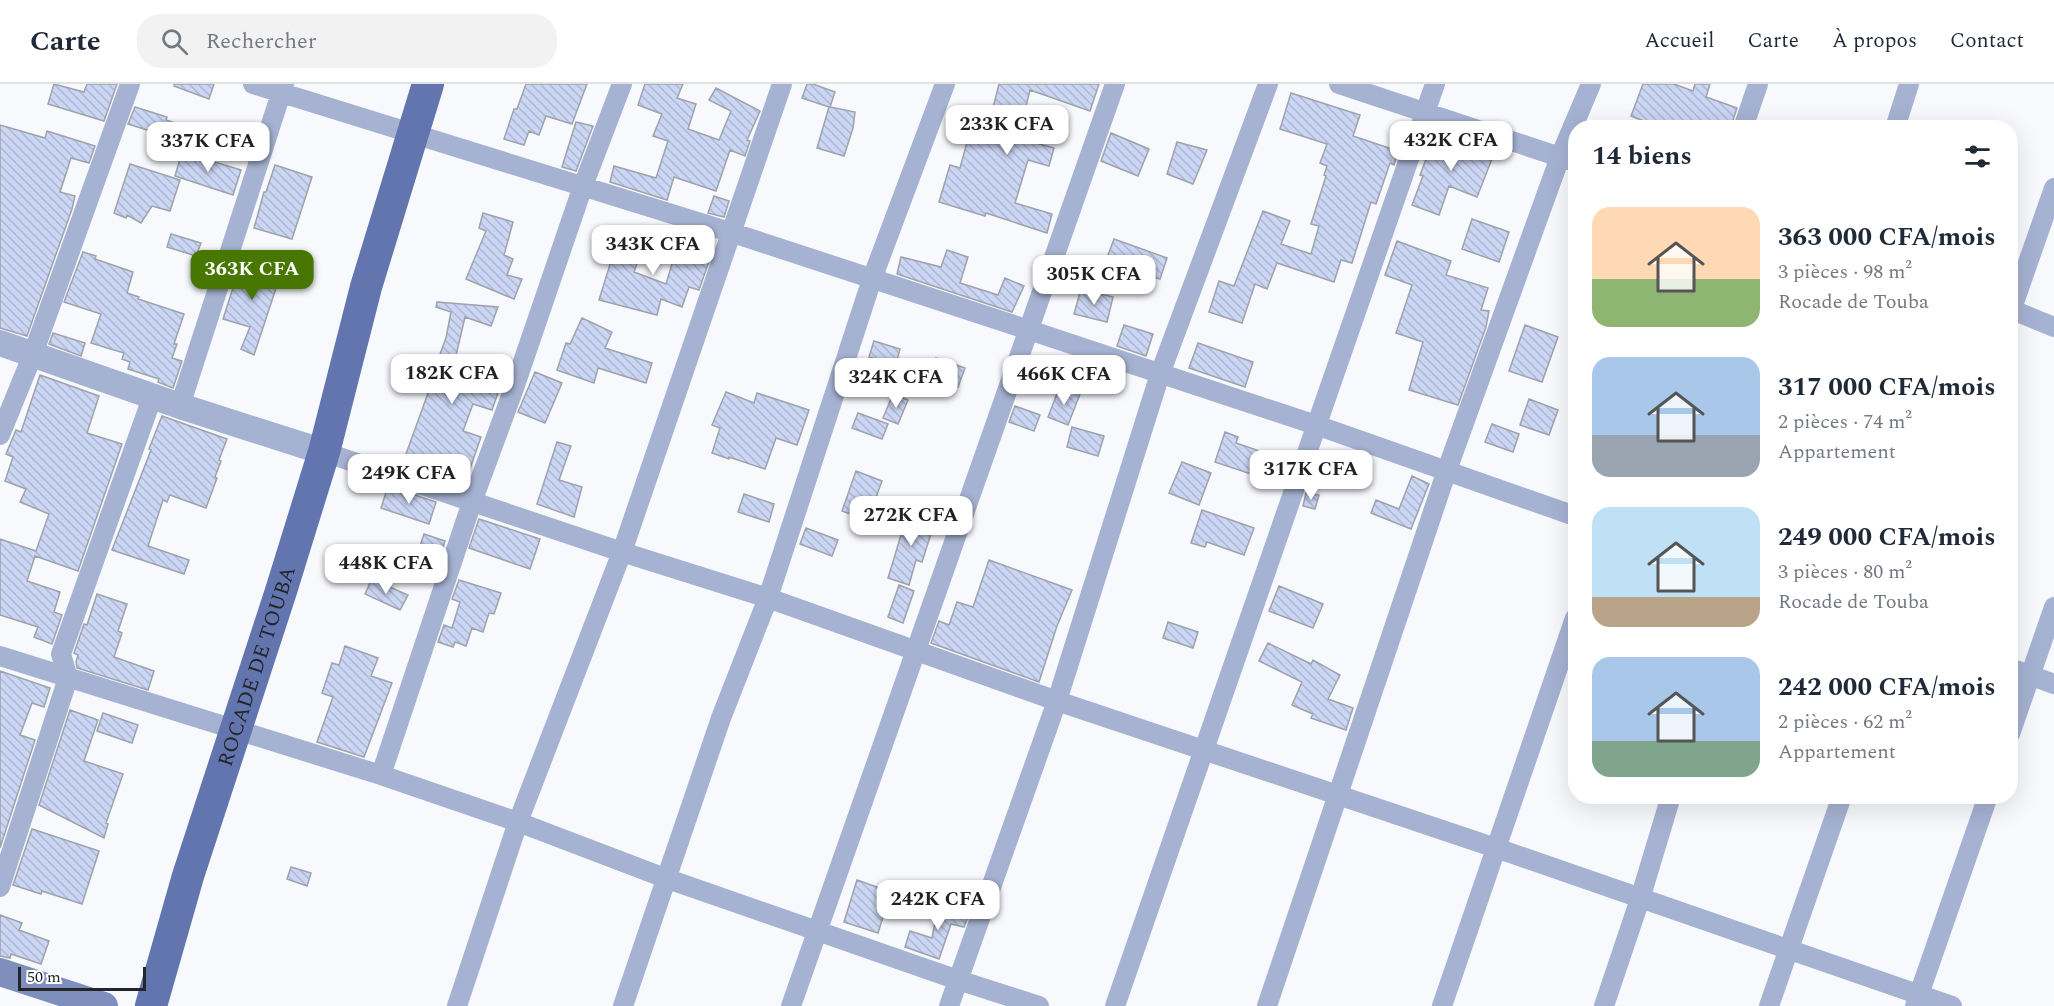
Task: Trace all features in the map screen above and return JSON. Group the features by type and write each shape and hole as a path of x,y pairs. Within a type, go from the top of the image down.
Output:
{"main road":[{"name":"ROCADE DE TOUBA","path":"151,1006 188,876 324,452 366,287 428,84"},
{"path":"0,972 104,1006"}],"street":[{"path":"0,435 33,354 130,84"},
{"path":"253,84 283,89 413,134 730,232 1316,425 1568,513"},
{"path":"381,775 472,502 513,391 583,186 622,84"},
{"path":"457,1006 518,822 622,552 782,84"},
{"path":"622,1006 721,717 768,598 872,279 945,84"},
{"path":"791,1006 1115,84"},
{"path":"949,1006 1056,701 1160,374 1268,84"},
{"path":"1267,1006 1448,470 1567,159 1339,84"},
{"path":"1115,1006 1435,84"},
{"path":"1579,120 1591,84"},
{"path":"1746,120 1758,84"},
{"path":"1898,120 1909,84"},
{"path":"180,406 283,89"},
{"path":"2018,289 2054,188"},
{"path":"2018,314 2054,327"},
{"path":"0,343 180,406 768,598 1056,701 1789,949 1917,1001 1952,1006"},
{"path":"0,887 68,678 61,654 153,395"},
{"path":"2018,710 2054,607"},
{"path":"1442,1006 1568,638"},
{"path":"0,656 381,775 518,822 665,878 1039,1006"},
{"path":"2018,671 2054,684"},
{"path":"1604,1006 1669,804"},
{"path":"1768,1006 1839,804"},
{"path":"1917,1001 1985,804"}],"building":[{"path":"54,84 84,92 87,84 117,84 104,121 48,104"},
{"path":"174,84 214,84 209,99 174,86"},
{"path":"526,84 587,84 572,124 546,116 539,135 529,131 524,145 504,139 514,109 517,109"},
{"path":"645,84 683,84 677,98 696,104 688,129 719,140 731,111 709,100 716,88 760,111 747,140 750,141 745,156 730,150 716,191 674,177 667,200 610,182 614,166 656,178 668,141 653,136 662,114 638,105"},
{"path":"807,84 835,92 830,107 855,112 853,128 844,156 817,148 829,107 802,98"},
{"path":"999,84 1099,84 1090,111 1030,90 1018,138 1054,148 1049,166 1028,160 1015,203 1052,214 1047,233 986,213 985,216 939,202 950,165 960,168 972,124 988,128"},
{"path":"1643,84 1674,84 1693,91 1695,84 1710,84 1706,97 1737,108 1733,120 1641,120 1631,116"},
{"path":"1291,93 1360,115 1353,136 1398,151 1394,165 1390,163 1376,204 1371,202 1352,263 1341,260 1334,282 1277,263 1267,289 1255,284 1242,323 1209,312 1219,281 1234,286 1263,211 1290,221 1281,244 1311,254 1319,226 1311,224 1326,176 1324,175 1327,166 1320,163 1327,144 1280,129"},
{"path":"135,107 200,131 195,145 128,124"},
{"path":"576,122 593,126 576,171 562,167"},
{"path":"0,125 45,138 47,131 95,146 89,163 71,158 60,192 75,196 72,209 27,336 0,328"},
{"path":"1111,133 1149,149 1138,176 1101,161"},
{"path":"1436,133 1494,154 1477,197 1449,186 1439,215 1412,205 1423,176 1420,175"},
{"path":"1177,142 1207,150 1193,184 1167,174"},
{"path":"182,152 241,170 233,195 175,176"},
{"path":"130,164 180,180 170,211 152,206 141,223 127,215 126,218 114,213"},
{"path":"275,165 312,177 292,239 254,228 264,192 266,192"},
{"path":"714,196 729,201 724,217 708,213"},
{"path":"483,213 513,222 504,255 513,259 507,275 522,279 514,299 466,279 486,231 479,228"},
{"path":"1472,219 1509,232 1499,262 1462,249"},
{"path":"620,232 645,241 634,272 666,284 680,237 714,247 699,290 689,287 682,307 661,299 657,315 599,300"},
{"path":"171,234 201,243 196,256 167,247"},
{"path":"1114,239 1167,258 1160,279 1124,268 1123,272 1104,266"},
{"path":"1397,241 1451,261 1446,275 1488,288 1481,310 1489,311 1486,327 1458,405 1409,390 1423,342 1396,333 1412,285 1385,275"},
{"path":"947,250 968,257 960,283 998,295 1005,278 1024,286 1012,312 897,274 901,257 941,267"},
{"path":"83,252 96,256 95,259 133,272 127,293 139,297 138,299 184,314 174,344 177,344 172,358 182,361 173,388 158,382 159,379 128,369 130,362 122,359 124,353 91,343 101,314 64,302"},
{"path":"242,260 281,273 254,355 241,349 250,327 223,319"},
{"path":"1081,289 1113,297 1107,322 1074,314"},
{"path":"437,302 498,307 491,326 465,317 454,364 502,381 492,410 473,404 463,431 481,437 464,486 402,465 446,338 451,312 436,307"},
{"path":"582,318 612,332 605,348 652,363 646,383 598,368 594,383 557,370 566,343 570,344"},
{"path":"1124,325 1153,334 1146,356 1117,346"},
{"path":"1525,325 1558,337 1542,382 1509,371"},
{"path":"53,333 85,343 81,356 49,344"},
{"path":"874,341 900,349 896,364 869,357"},
{"path":"1198,343 1253,362 1245,387 1189,368"},
{"path":"936,358 965,368 958,387 929,377"},
{"path":"535,372 562,383 545,423 518,412"},
{"path":"40,375 99,396 87,433 122,444 78,571 35,556 27,581 60,592 54,612 62,615 52,644 34,637 38,627 0,615 0,539 36,551 49,514 20,502 26,489 5,481 13,457 6,454 16,430 21,432"},
{"path":"1060,386 1080,394 1068,425 1048,417"},
{"path":"726,392 754,403 757,393 809,410 797,445 776,438 765,469 712,453 720,428 712,425"},
{"path":"893,394 908,400 898,424 883,418"},
{"path":"1529,399 1558,410 1549,435 1520,425"},
{"path":"1015,406 1040,415 1034,431 1009,422"},
{"path":"858,413 888,424 882,439 852,428"},
{"path":"162,416 227,439 206,508 170,495 167,502 163,500 148,546 189,560 184,574 112,550"},
{"path":"1492,424 1519,434 1513,452 1485,442"},
{"path":"1072,427 1104,436 1098,456 1067,447"},
{"path":"1225,432 1238,437 1236,443 1280,458 1272,481 1215,462"},
{"path":"557,442 571,446 559,480 582,487 574,517 537,504"},
{"path":"1182,462 1211,473 1199,505 1169,493"},
{"path":"856,471 882,481 868,520 842,511"},
{"path":"1412,476 1429,484 1411,529 1371,513 1376,500 1399,509"},
{"path":"388,486 436,502 429,524 381,508"},
{"path":"1306,493 1319,495 1315,509 1303,506"},
{"path":"744,494 774,504 769,522 738,512"},
{"path":"1202,510 1254,528 1244,555 1207,542 1205,547 1191,543"},
{"path":"908,512 935,521 922,562 916,560 909,585 888,578"},
{"path":"479,519 540,539 530,569 469,548"},
{"path":"806,528 838,540 832,556 800,544"},
{"path":"424,534 445,541 439,559 418,552"},
{"path":"989,560 1072,590 1057,626 1039,682 931,643 939,621 949,625 957,602 973,607"},
{"path":"372,579 408,595 400,610 365,594"},
{"path":"459,580 501,593 494,614 489,613 483,632 472,628 466,646 455,642 453,647 438,642 444,625 452,628 460,602 452,599"},
{"path":"899,585 914,591 903,623 888,617"},
{"path":"1279,586 1323,604 1313,628 1269,611"},
{"path":"97,594 127,604 118,631 122,633 114,657 154,671 148,690 77,668 78,655 74,653 84,624 87,625"},
{"path":"1168,622 1198,632 1193,648 1163,638"},
{"path":"1268,643 1311,664 1313,660 1340,675 1328,699 1353,708 1346,730 1311,718 1313,714 1292,705 1302,682 1259,661"},
{"path":"345,646 378,658 371,676 392,683 364,757 317,742 333,697 322,693 332,663 339,665"},
{"path":"0,671 50,688 44,707 32,703 20,735 35,740 0,848"},
{"path":"70,710 98,720 84,761 123,774 106,823 108,824 104,838 39,805"},
{"path":"103,713 138,725 132,743 97,731"},
{"path":"32,829 99,851 82,904 42,891 41,894 13,885"},
{"path":"291,867 311,873 307,886 287,879"},
{"path":"857,880 891,892 878,933 844,922"},
{"path":"939,902 970,911 964,927 951,924 939,959 905,947 910,931 932,938"},
{"path":"0,915 22,923 19,930 49,941 41,964 11,954 10,958 0,956"}]}
